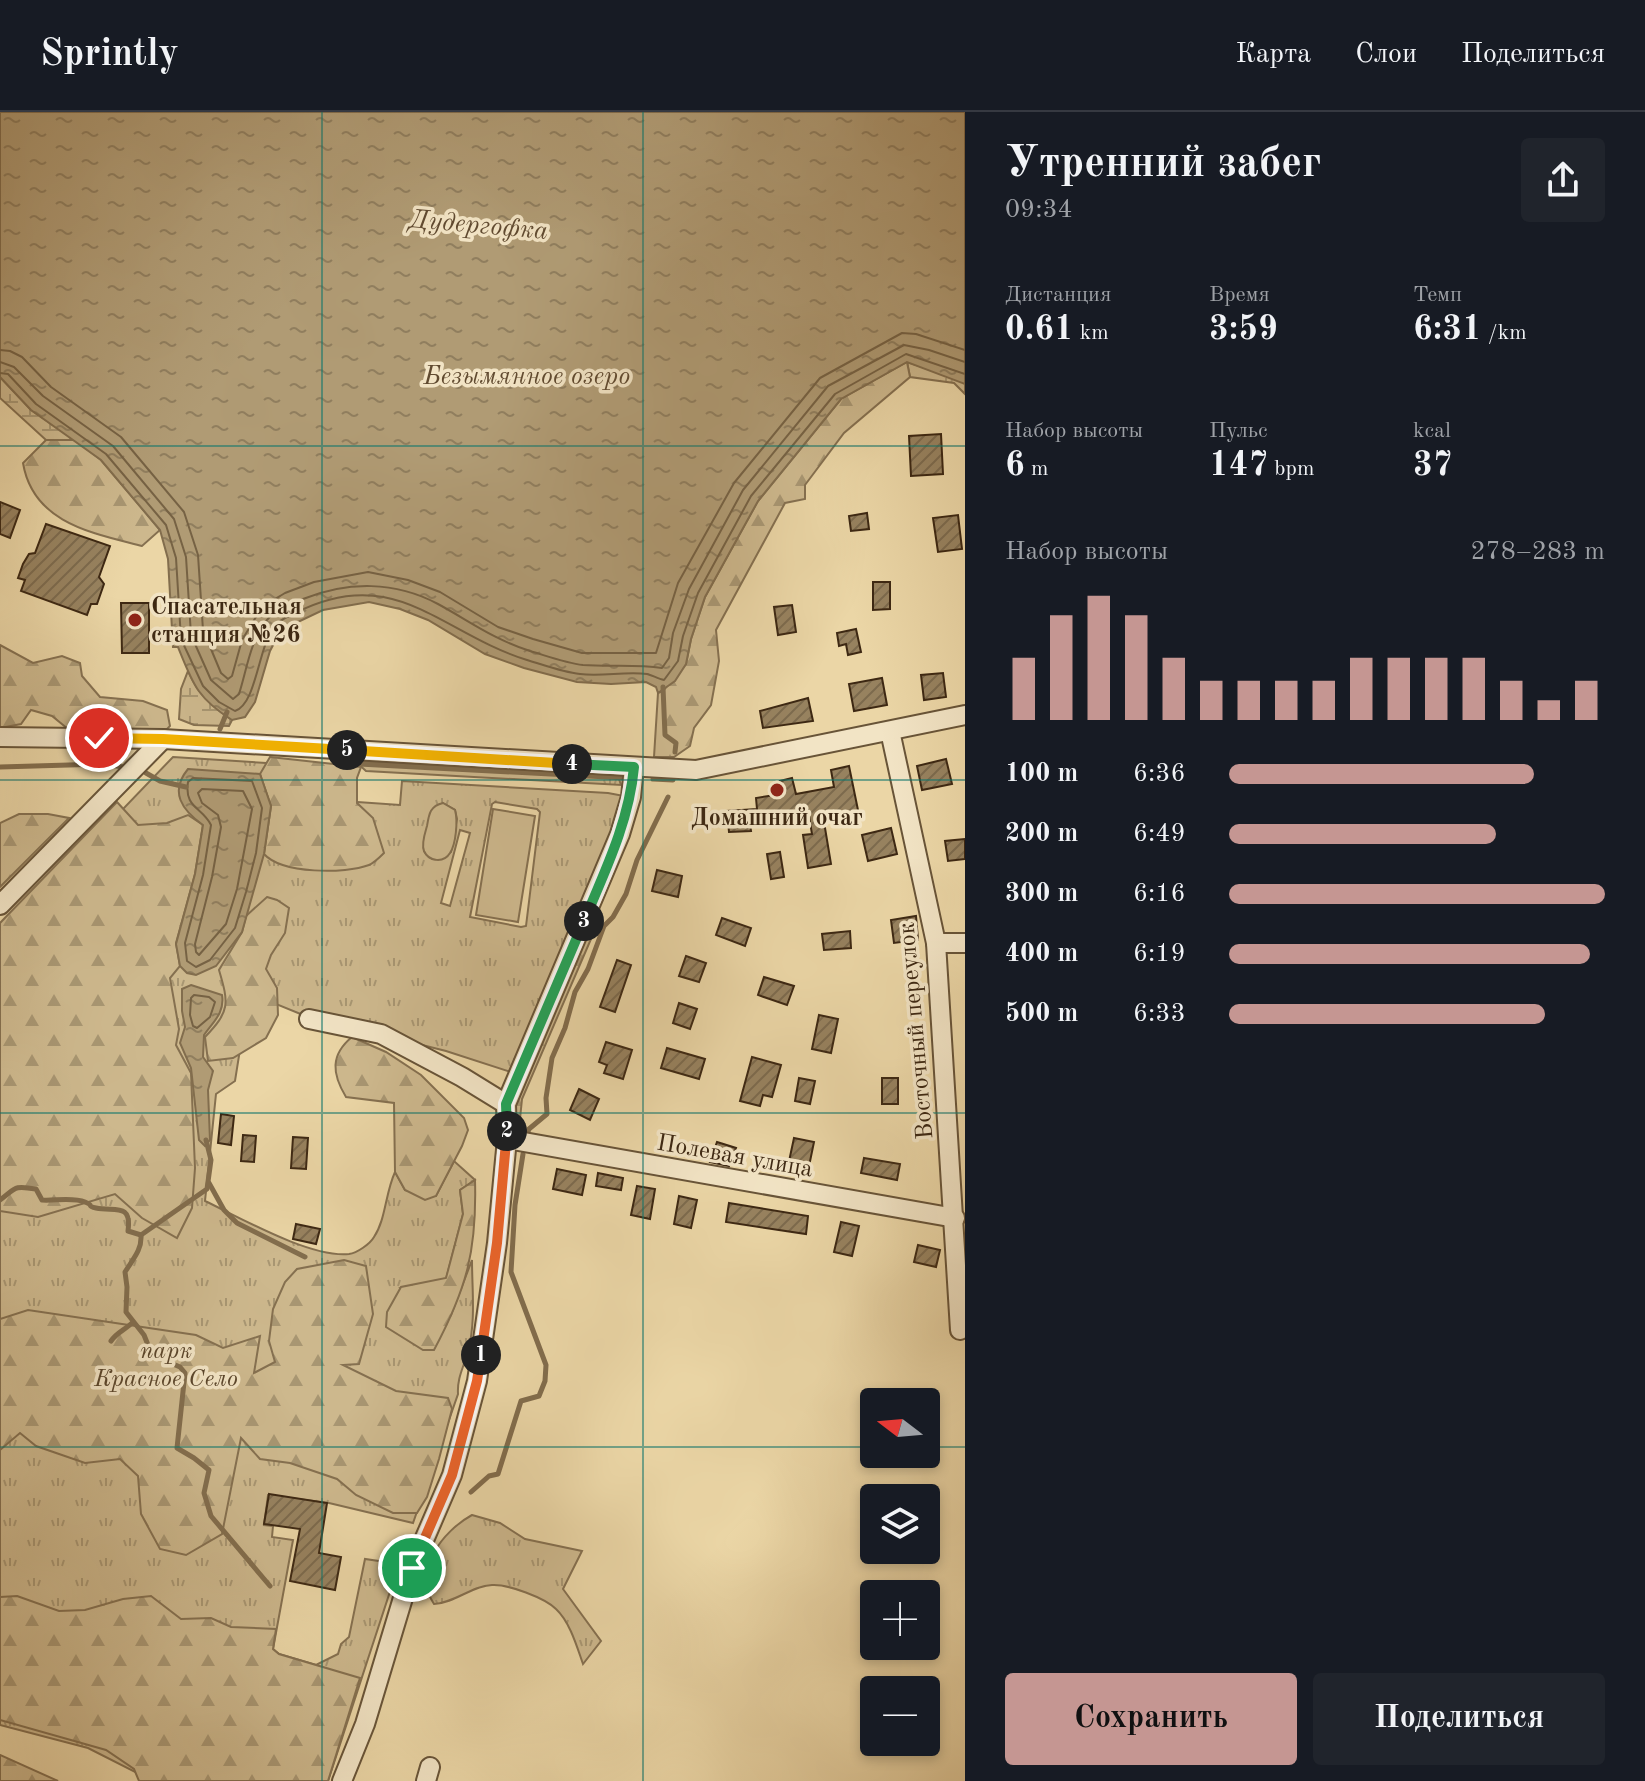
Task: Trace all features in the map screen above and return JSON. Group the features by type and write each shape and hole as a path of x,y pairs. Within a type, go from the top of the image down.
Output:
{"street":[{"path":"0,737 163,739 696,770 965,715"},
{"name":"Восточный переулок","path":"890,731 936,943 960,1330"},
{"path":"0,905 163,739"},
{"path":"342,1781 365,1724 412,1568 452,1475 477,1381 497,1243 507,1139 506,1104 620,834 631,797 634,767"},
{"path":"936,943 965,943"},
{"path":"309,1019 381,1034 506,1104"},
{"name":"Полевая улица","path":"507,1139 955,1218"}],"green space":[{"path":"907,362 959,379 965,384 965,394 954,383 910,377"},
{"path":"907,362 910,377 844,433 805,485 805,499 785,503 716,630 719,661 711,705 694,728 690,746 674,757 654,757 658,693 686,664 705,597 758,501 841,399"},
{"path":"0,377 31,410 75,440 46,440 0,398"},
{"path":"46,440 75,440 101,460 160,530 142,546 85,530 52,512 29,483 23,463"},
{"path":"0,645 33,663 62,656 80,663 82,676 100,697 143,701 167,710 170,726 165,731 68,729 52,716 31,710 21,724 0,728"},
{"path":"188,671 206,699 232,720 229,726 194,725 179,719 181,689"},
{"name":"парк Красное Село","path":"173,757 266,763 343,801 400,805 402,781 624,796 608,845 511,1072 446,1051 303,1015 249,993 235,1081 216,1094 205,1201 315,1250 349,1254 372,1240 378,1230 395,1172 405,1190 436,1196 454,1161 475,1180 460,1190 463,1214 446,1279 401,1288 451,1315 472,1260 473,1317 468,1351 458,1394 413,1523 329,1503 268,1495 264,1525 273,1526 272,1537 293,1540 273,1649 279,1654 316,1665 338,1654 341,1644 349,1637 365,1559 399,1564 328,1781 153,1781 88,1748 0,1725 0,937","holes":["495,802 540,812 526,926 470,917 492,804","443,803 455,810 457,819 451,852 433,859 424,851","460,830 470,833 450,906 441,903"]},
{"path":"270,757 361,767 357,778 357,803 373,818 384,853 369,865 330,871 299,869 273,861 264,854 271,806 260,774"},
{"path":"355,761 618,776 621,785 366,771"},
{"path":"117,802 138,825 167,823 188,815 203,825 195,874 176,943 180,966 170,978 179,1029 176,1045 191,1073 195,1168 192,1208 177,1238 142,1218 115,1194 38,1217 0,1211 0,923"},
{"path":"443,803 455,810 456,832 450,853 437,860 426,855 423,842 431,811"},
{"path":"493,809 535,816 518,922 476,915"},
{"path":"19,814 69,818 0,887 0,823"},
{"path":"267,897 289,908 285,933 266,969 277,988 278,1015 266,1038 233,1058 208,1061 205,1037 223,1013 226,999 219,970 242,932 246,916"},
{"path":"594,932 522,1099 519,1129 515,1127 511,1106 576,949"},
{"path":"352,1037 386,1052 421,1075 464,1118 468,1130 436,1196 425,1200 405,1190 395,1172 394,1103 346,1097 341,1089 336,1073 337,1058"},
{"path":"475,1180 474,1227 468,1268 455,1307 434,1350 423,1350 386,1327 387,1312 401,1287 446,1278 463,1214 460,1190"},
{"path":"344,1260 366,1266 373,1314 359,1364 343,1365 396,1391 448,1398 452,1409 427,1497 417,1513 393,1513 356,1495 337,1479 290,1463 260,1459 241,1438 222,1534 186,1555 160,1549 141,1514 138,1476 120,1459 85,1463 36,1446 20,1433 0,1450 0,1319 28,1310 196,1335 223,1348 260,1336 254,1373 275,1362 269,1341 273,1309 285,1282 297,1269"},
{"path":"472,1515 500,1523 525,1539 582,1551 563,1589 601,1641 583,1664 561,1614 544,1600 526,1592 492,1585 434,1604 428,1591 427,1578 434,1553 451,1531"},
{"path":"17,1596 59,1611 85,1610 123,1599 151,1596 181,1619 211,1618 231,1627 276,1629 273,1649 279,1654 360,1678 328,1781 139,1781 134,1769 106,1750 0,1720 0,1597"},
{"path":"0,1755 58,1781 0,1781"}],"water":[{"name":"Безымянное озеро","path":"0,112 965,112 965,384 907,362 841,399 758,501 705,597 686,664 675,681 658,693 656,687 646,682 577,682 524,668 485,654 428,620 369,602 323,610 281,630 270,651 255,702 245,717 232,720 203,697 192,681 178,647 173,647 168,559 160,530 101,460 31,410 0,377"},
{"path":"188,769 260,774 271,806 264,854 242,932 216,966 196,975 187,973 180,966 176,944 195,874 203,825 180,800 179,785"},
{"path":"191,985 222,995 220,1012 204,1035 203,1057 213,1071 208,1090 210,1140 205,1146 199,1140 191,1068 180,1043 185,1027 182,989"}],"building":[{"path":"941,434 943,474 911,476 909,436"},
{"path":"0,502 20,510 10,538 0,534"},
{"path":"867,513 869,529 851,531 849,516"},
{"path":"958,515 962,549 938,552 933,518"},
{"path":"46,524 110,546 99,577 104,584 97,604 91,604 87,615 21,591 25,580 18,578 23,564 29,554 35,553"},
{"path":"873,582 890,582 890,609 873,610"},
{"name":"Спасательная станция №26","path":"121,603 149,603 149,653 122,653"},
{"path":"792,605 796,632 778,635 774,607"},
{"path":"856,629 861,652 848,655 846,644 839,646 837,633"},
{"path":"943,673 946,697 924,700 921,675"},
{"path":"882,678 887,705 854,711 849,684"},
{"path":"808,698 813,721 763,728 760,711"},
{"path":"946,759 952,784 922,790 917,766"},
{"path":"849,766 859,815 824,822 831,864 808,868 803,835 812,834 808,810 774,817 775,821 750,824 751,831 729,832 727,811 757,809 756,798 775,795 773,787 781,785 780,781 792,778 796,794 834,787 831,770"},
{"path":"891,828 897,854 868,861 862,835"},
{"path":"965,839 965,859 948,861 945,841"},
{"path":"780,852 784,877 771,879 767,854"},
{"path":"657,870 682,876 678,897 652,891"},
{"path":"916,916 918,940 894,943 891,920"},
{"path":"722,918 751,928 745,946 716,935"},
{"path":"850,931 851,948 824,950 822,934"},
{"path":"686,956 706,963 699,982 679,976"},
{"path":"617,960 631,965 615,1012 600,1007"},
{"path":"764,977 794,986 787,1005 758,995"},
{"path":"679,1003 697,1009 690,1029 673,1023"},
{"path":"819,1015 838,1019 831,1053 812,1049"},
{"path":"606,1042 632,1050 623,1079 604,1073 607,1065 599,1062"},
{"path":"667,1048 705,1059 699,1079 661,1068"},
{"path":"752,1057 781,1065 772,1097 763,1095 760,1106 740,1101"},
{"path":"799,1078 815,1081 810,1104 795,1101"},
{"path":"882,1078 898,1078 898,1104 882,1104"},
{"path":"579,1089 599,1099 590,1120 570,1110"},
{"path":"221,1114 234,1116 231,1145 218,1143"},
{"path":"243,1135 256,1136 254,1162 241,1161"},
{"path":"293,1137 308,1138 306,1169 291,1168"},
{"path":"794,1138 814,1142 808,1171 788,1166"},
{"path":"717,1142 736,1148 729,1166 710,1162"},
{"path":"864,1158 900,1164 897,1180 861,1173"},
{"path":"557,1169 586,1175 582,1195 553,1189"},
{"path":"598,1173 623,1178 621,1190 596,1186"},
{"path":"637,1186 655,1189 650,1219 631,1215"},
{"path":"679,1196 697,1200 691,1228 674,1224"},
{"path":"729,1203 808,1216 806,1234 726,1222"},
{"path":"841,1222 859,1226 852,1256 834,1252"},
{"path":"296,1224 320,1229 316,1244 293,1239"},
{"path":"918,1245 940,1250 936,1267 914,1262"},
{"path":"269,1494 327,1503 319,1553 341,1557 335,1590 290,1581 300,1529 264,1524"}],"waterway":[{"path":"663,687 665,735 676,743 675,752"},
{"path":"220,729 227,712"},
{"path":"0,767 103,764 130,768"},
{"path":"359,764 626,778"},
{"path":"146,773 160,781 186,787"},
{"path":"653,779 673,780"},
{"path":"527,1134 547,1114 546,1098 552,1058 565,1028 575,992 588,969 604,926 626,894 637,860 668,797"},
{"path":"0,1200 15,1188 36,1189 42,1200 75,1200 93,1207 120,1210 127,1216 128,1231 141,1235 207,1189 211,1160 206,1140"},
{"path":"471,1492 489,1476 498,1474 521,1401 539,1396 545,1381 546,1365 511,1272 515,1205 523,1154"},
{"path":"209,1183 224,1210 237,1223 305,1257"},
{"path":"141,1235 138,1250 125,1272 126,1312 144,1335 152,1355 180,1367 185,1373 177,1448 209,1470 204,1493 211,1516 270,1586"},
{"path":"111,1341 133,1322"}],"place":[{"name":"Спасательная станция №26","path":"135,620"},
{"name":"Домашний очаг","path":"777,790"}],"route":[{"path":"99,738 163,739 634,767 631,797 620,834 506,1104 507,1139 497,1243 477,1381 452,1475 412,1568"}],"water label":[{"name":"Дудергофка","path":"479,224"}]}
